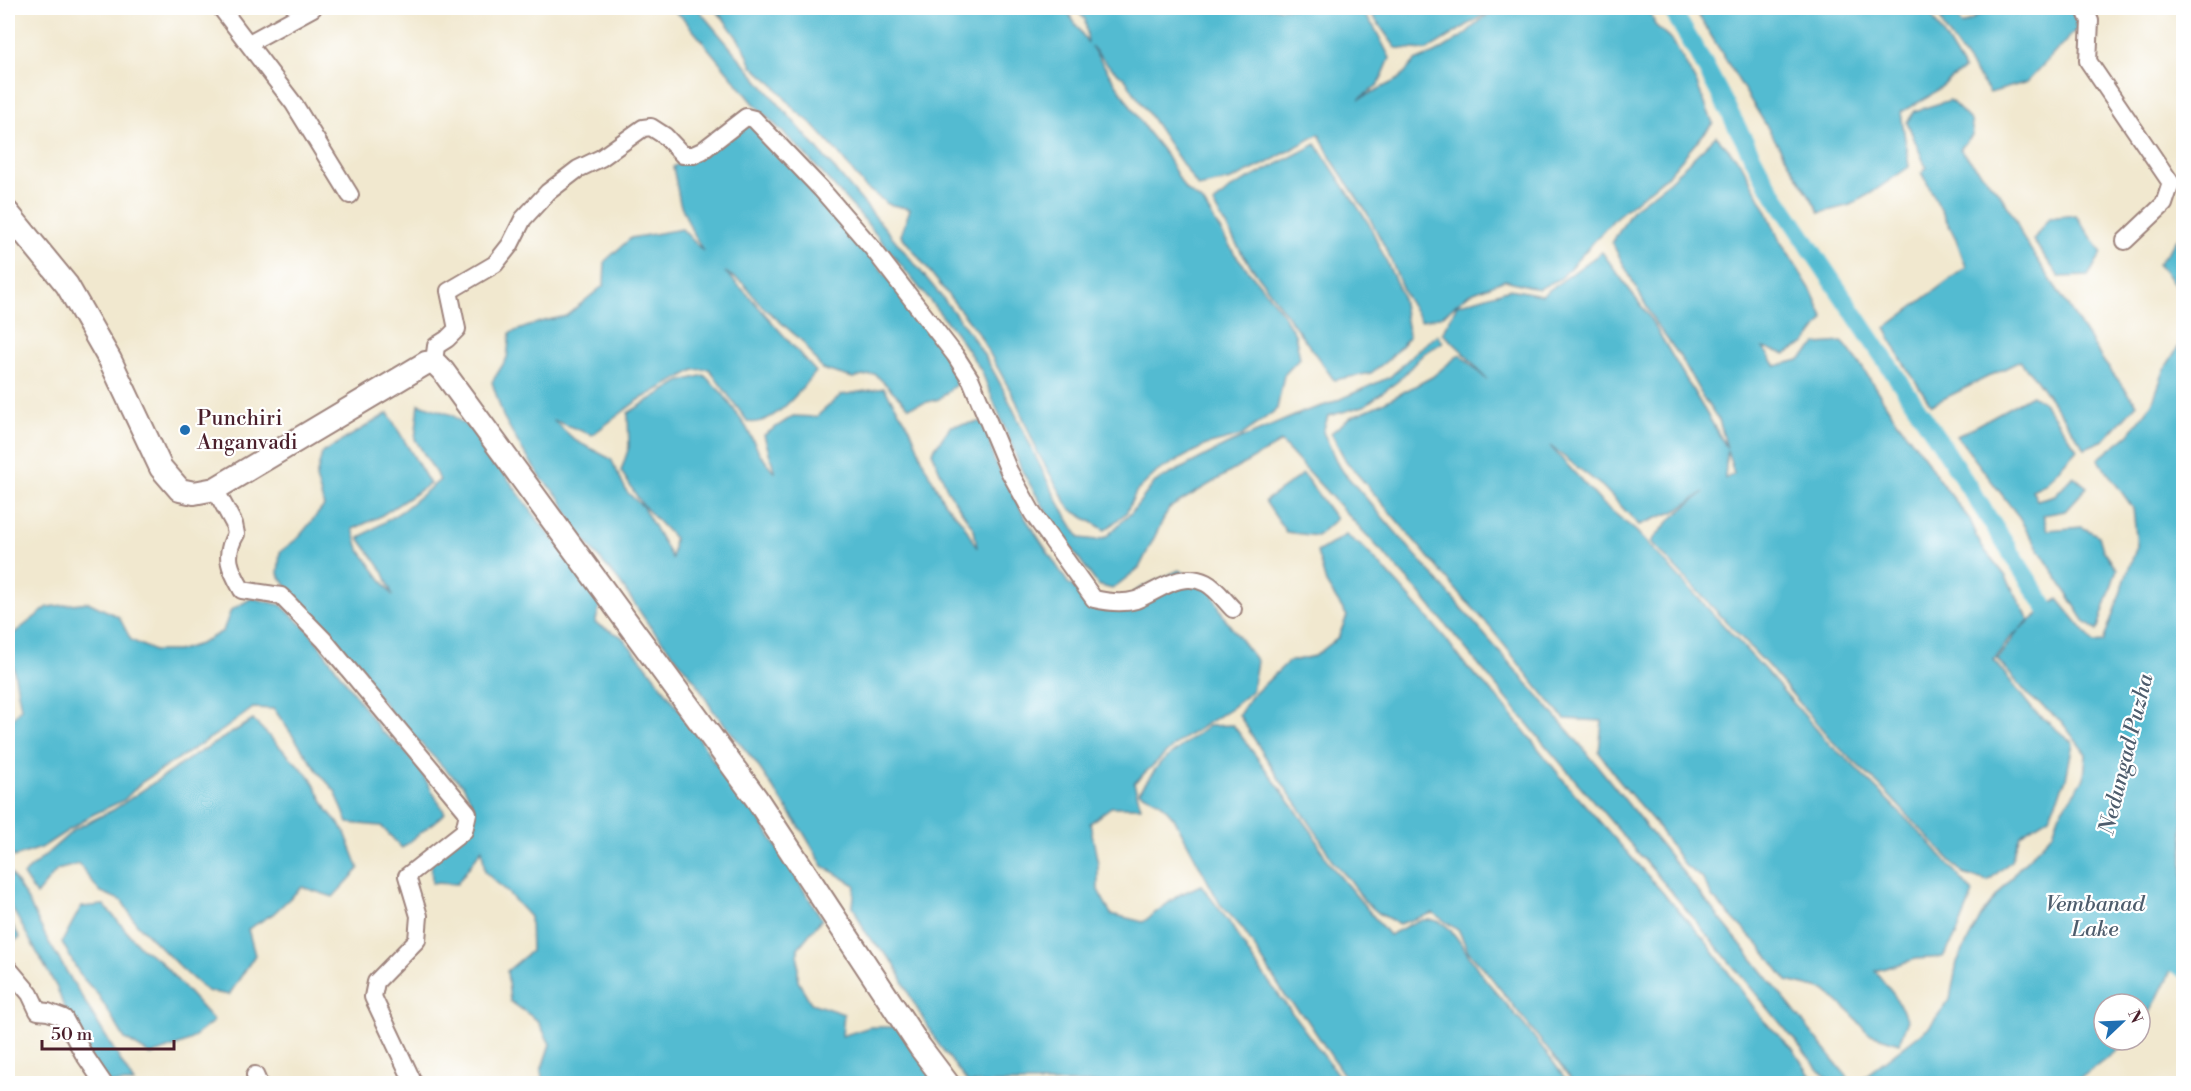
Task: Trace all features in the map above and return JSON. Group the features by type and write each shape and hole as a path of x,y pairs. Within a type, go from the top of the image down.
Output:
{"street":[{"path":"221,8 294,104 350,195"},
{"path":"249,43 313,8"},
{"path":"2084,8 2090,21 2088,62 2171,183 2164,204 2125,241"},
{"path":"434,362 436,346 457,329 449,291 495,264 510,245 523,219 548,192 578,169 601,158 643,128 651,127 665,136 683,155 693,155 702,151 746,117 754,119 873,249 955,355 971,380 1009,471 1034,514 1094,599 1110,603 1134,600 1176,580 1197,580 1207,584 1233,609"},
{"path":"8,213 67,285 110,360 161,468 180,490 194,493 215,489 426,363 434,362"},
{"path":"434,362 443,371 756,798 921,1047 948,1083"},
{"path":"215,489 234,524 236,534 229,547 229,558 232,573 242,590 281,596 324,640 468,813 464,831 407,876 419,916 417,940 376,982 374,989 373,997 414,1083"},
{"path":"8,968 30,994 38,1011 64,1017 83,1053 104,1083"}],"water":[{"path":"671,8 697,8 870,210 954,313 973,338 1002,387 1052,489 1080,538 1097,540 1106,537 1132,512 1155,482 1226,445 1390,377 1437,335 1443,342 1424,353 1398,381 1364,406 1328,416 1323,432 1339,467 1584,749 1852,1083 1830,1083 1418,591 1281,442 1169,508 1139,568 1112,589 1098,585 1050,518 1022,471 981,370 956,333 862,217 801,150 756,106 683,18"},
{"path":"713,8 1065,8 1088,43 1085,19 1073,8 1359,8 1374,27 1390,58 1379,84 1359,99 1399,79 1415,61 1439,51 1463,36 1484,17 1501,8 1649,8 1655,25 1672,40 1696,82 1713,123 1668,175 1616,217 1561,278 1539,289 1505,280 1469,294 1442,316 1421,321 1405,295 1389,255 1367,213 1332,160 1319,134 1231,180 1198,187 1125,79 1091,46 1147,131 1166,155 1185,189 1203,202 1234,253 1279,308 1295,334 1300,358 1284,375 1277,409 1241,436 1206,445 1158,471 1136,492 1126,513 1105,530 1070,509 1038,453 1016,401 979,334 901,235 910,209 888,204 865,187 811,123 752,66 744,47"},
{"path":"1367,8 1495,8 1427,50 1396,48"},
{"path":"1694,8 1927,8 1964,69 1928,97 1901,112 1909,167 1850,205 1820,213"},
{"path":"1936,8 1951,8 1962,25 1991,8 2074,8 2078,28 2027,82 1990,93 1945,30"},
{"path":"1950,100 1971,121 1973,134 1960,149 2000,194 2015,218 2023,238 2104,362 2137,404 2104,440 2085,448 2036,379 2020,361 1931,405 1901,359 1885,328 1966,267 1956,239 1922,173 1926,167 1907,122 1915,111"},
{"path":"751,119 774,140 968,374 939,399 909,407 875,374 853,378 822,369 803,342 761,305 743,283 725,272 816,372 795,397 777,413 758,422 748,422 709,369 694,370 637,401 592,435 553,420 576,441 611,459 627,492 643,507 672,558 674,538 641,503 621,471 629,447 628,413 679,382 704,375 723,394 746,427 760,454 775,473 764,435 793,416 816,417 841,395 884,388 910,428 925,466 944,502 963,523 977,548 974,529 948,491 932,452 951,426 986,421 994,460 1026,519 1068,583 1087,597 1118,603 1139,589 1179,570 1208,585 1225,619 1257,661 1252,691 1231,708 1177,743 1134,783 1141,807 1111,807 1090,823 1098,864 1098,890 1111,914 1143,922 1179,895 1201,885 1229,922 1254,962 1344,1083 968,1083 937,1042 912,1000 894,963 866,934 853,906 855,885 823,866 756,763 712,709 696,682 649,625 619,581 575,527 560,498 542,479 520,446 503,416 492,382 507,358 510,333 540,322 566,316 604,285 605,261 631,238 682,229 703,251 680,203 673,167"},
{"path":"1716,136 1741,163 1779,239 1811,290 1824,319 1806,343 1786,354 1763,348 1776,366 1799,360 1817,344 1843,342 1894,417 1970,520 1982,547 2005,575 2029,620 2020,629 2058,599 2094,643 2103,642 2137,546 2133,508 2098,459 2129,434 2152,404 2165,368 2183,339 2183,946 2152,1009 2152,992 2092,992 2092,1052 2115,1052 2074,1083 1863,1083 1864,1077 1930,1026 1950,999 1957,962 1981,916 2018,869 2053,833 2059,815 2084,778 2086,754 2061,721 2029,696 1997,659 2019,630 2008,640 1994,660 2033,710 2073,743 2066,779 2049,817 2020,835 2011,861 1988,881 1963,874 1880,786 1833,742 1769,667 1651,542 1670,520 1704,492 1678,510 1639,525 1603,487 1550,446 1602,503 1636,531 1764,669 1831,746 1848,760 1930,843 1973,893 1957,934 1943,957 1916,959 1875,971 1894,995 1908,1020 1899,1043 1868,1033 1852,1014 1825,990 1787,981 1759,945 1713,898 1702,878 1684,865 1655,823 1620,782 1599,752 1602,721 1565,719 1491,629 1346,461 1331,433 1351,417 1432,377 1460,354 1487,380 1443,333 1457,305 1510,289 1542,295 1602,252 1648,315 1727,448 1719,420 1679,355 1656,324 1612,243 1633,209 1665,185","holes":["1727,450 1734,474 1725,479"]},
{"path":"1316,144 1369,224 1401,293 1409,337 1389,359 1371,373 1334,380 1243,255 1213,204 1231,188"},
{"path":"2076,215 2102,253 2088,276 2059,277 2033,240 2049,218"},
{"path":"2180,236 2183,237 2183,294 2158,264"},
{"path":"2032,395 2044,403 2077,449 2045,484 2032,490 2037,500 2055,495 2073,476 2087,487 2065,511 2043,515 2048,530 2082,527 2099,536 2103,550 2117,569 2097,631 2085,622 2016,513 1957,436"},
{"path":"419,404 452,415 473,431 601,603 595,623 621,636 645,664 695,731 712,759 752,807 822,919 798,948 798,981 811,1003 844,1014 842,1036 870,1027 900,1027 942,1083 543,1083 541,1071 550,1044 538,1021 510,1001 507,971 531,951 530,917 485,872 482,849 457,884 432,883 431,857 461,829 476,810 463,785 388,709 324,627 302,608 278,574 280,552 298,538 324,506 316,478 322,453 388,413 430,484 379,517 353,529 359,549 393,596 383,571 359,538 402,511 440,480 415,439"},
{"path":"1303,474 1336,519 1317,536 1286,532 1265,501"},
{"path":"1346,535 1364,548 1399,585 1466,666 1498,698 1569,787 1704,939 1763,1020 1793,1049 1815,1083 1574,1083 1468,951 1459,931 1433,913 1399,924 1380,914 1364,901 1351,881 1333,862 1316,832 1239,715 1251,697 1288,662 1315,656 1338,638 1347,616 1326,583 1317,552"},
{"path":"252,598 281,605 309,631 381,731 401,747 417,765 445,813 402,848 381,826 348,823 335,791 319,773 274,709 253,708 142,782 124,800 92,815 41,848 14,857 8,848 8,724 21,708 8,638 48,607 88,602 119,617 131,640 154,651 177,651 200,644 223,631 231,610"},
{"path":"253,720 311,778 328,811 344,830 359,869 333,897 302,887 273,914 248,929 255,955 229,995 207,991 184,971 136,923 122,901 99,891 79,864 57,870 36,895 23,875 75,829 113,810 195,755"},
{"path":"1233,725 1312,832 1328,862 1389,935 1419,921 1433,920 1446,925 1485,979 1568,1083 1349,1083 1306,1018 1287,999 1243,929 1220,904 1174,818 1160,802 1139,792 1160,763 1208,726"},
{"path":"8,869 27,899 48,941 134,1083 105,1083 70,1024 57,988 8,901"},
{"path":"104,905 140,947 159,960 214,1021 187,1042 151,1055 125,1039 99,996 80,975 62,942 81,907"},
{"path":"8,918 20,938 8,943"}],"waterway":[{"path":"1671,8 1703,62 1766,182 1942,445 2046,608"},
{"path":"2156,950 2184,969"}],"place":[{"name":"Punchiri Anganvadi","path":"185,430"}],"water label":[{"name":"Nedungad Puzha","path":"2125,754"},
{"name":"Vembanad Lake","path":"2095,916"}]}
